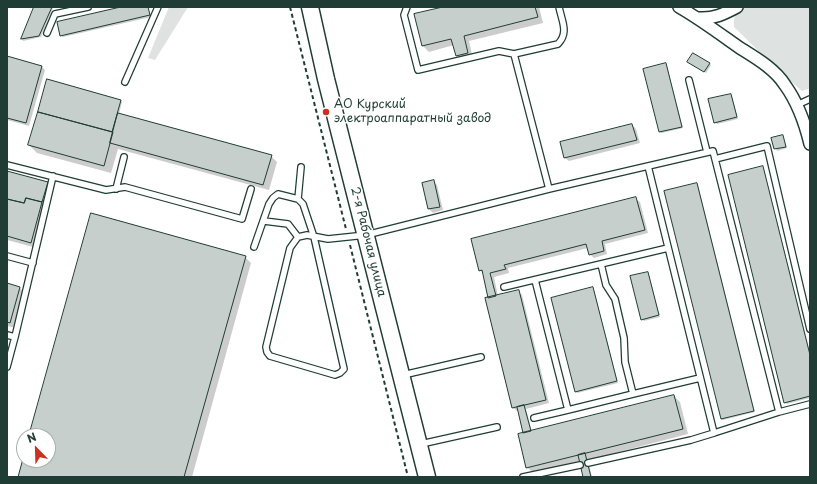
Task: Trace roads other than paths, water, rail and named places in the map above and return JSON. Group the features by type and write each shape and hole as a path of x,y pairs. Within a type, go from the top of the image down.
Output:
{"main road":[{"name":"2-я Рабочая улица","path":"310,7 326,79 427,477"}],"street":[{"path":"679,7 699,18 765,64 784,84 797,105 805,125 810,144"},
{"path":"699,18 710,19 723,15 737,7"}],"lane":[{"path":"47,33 55,14 55,7"},
{"path":"55,14 88,7"},
{"path":"125,82 158,7"},
{"path":"407,7 404,15 418,70 499,51 514,54 558,44 565,34 559,7"},
{"path":"514,54 549,189"},
{"path":"688,80 707,152"},
{"path":"797,105 810,99"},
{"path":"715,159 767,146 810,329"},
{"path":"254,247 264,221 268,204 273,198 278,194 298,199 303,204 314,237 344,369 335,375 270,356 267,352 266,347 290,248 298,237 307,236 314,237 328,239 366,235 549,189 713,151 779,412"},
{"path":"116,188 124,157"},
{"path":"7,165 106,190 126,187 242,219 251,189"},
{"path":"648,166 714,433"},
{"path":"298,199 300,167"},
{"path":"7,367 53,176"},
{"path":"264,221 288,224 298,237"},
{"path":"504,287 668,248"},
{"path":"7,256 33,263"},
{"path":"601,264 606,285 614,300 624,338 625,362 633,394"},
{"path":"535,280 568,410"},
{"path":"7,335 15,337"},
{"path":"401,376 481,358"},
{"path":"534,418 700,378"},
{"path":"588,464 691,440 779,412 810,404"},
{"path":"419,444 497,427"},
{"path":"523,477 580,465"}],"place":[{"name":"АО Курский электроаппаратный завод","path":"326,112"}]}
